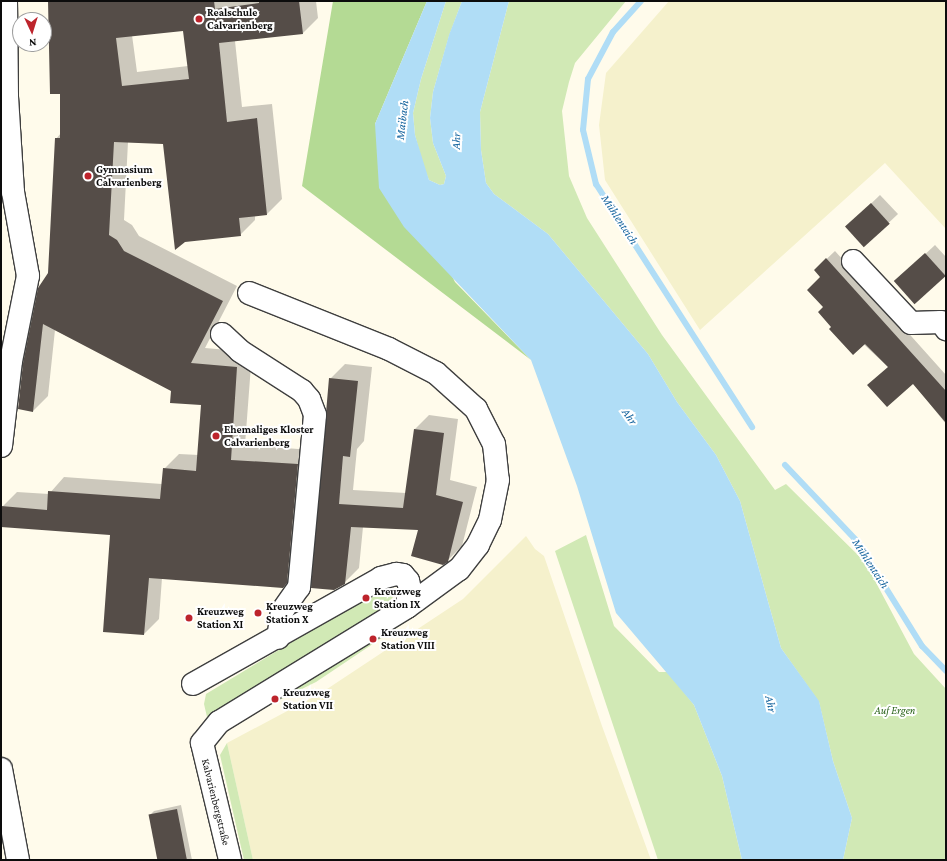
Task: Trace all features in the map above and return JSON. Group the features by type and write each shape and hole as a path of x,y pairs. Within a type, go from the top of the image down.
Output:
{"street":[{"path":"1,446 11,361 28,276 13,192 8,128 6,1"},
{"path":"853,261 911,323 943,325"},
{"path":"249,293 389,348 436,373 476,409 494,444 498,480 490,520 478,545 459,569 407,607"},
{"path":"222,334 240,351 302,391 309,399 315,415 299,586 282,611 278,638"},
{"path":"193,684 278,638 381,578 396,574 403,575 408,581 410,589 407,607"},
{"name":"Kalvarienbergstraße","path":"230,860 202,743 219,722 407,607"},
{"path":"1,772 18,860"}],"shaded area":[{"path":"669,1 946,1 946,229 885,163 700,330 605,180 599,125 606,73"},
{"path":"526,536 535,549 544,556 602,726 651,860 253,860 227,743 321,693 463,599"}],"green space":[{"path":"333,1 427,1 375,124 455,282 531,360 302,186"},
{"path":"446,1 462,1 449,36 433,92 430,118 433,143 446,176 444,184 440,185 429,180 423,165 415,135 413,113 421,79"},
{"name":"Auf Ergen","path":"509,1 626,1 575,63 562,111 569,176 587,218 662,335 775,490 786,484 865,562 914,654 946,689 946,860 843,860 852,818 833,761 819,702 781,648 740,501 716,455 677,402 648,354 548,234 494,194 486,183 481,150 480,112"},
{"path":"586,535 614,626 659,672 668,672 694,705 722,776 742,860 658,860 555,551"},
{"path":"384,586 393,587 394,596 379,612 207,717 204,704 206,694 361,600 366,601"},
{"path":"428,605 428,607 316,682 251,714 368,642 376,639 378,636"},
{"path":"227,743 253,860 244,860 220,755"}],"water":[{"path":"427,1 446,1 421,79 413,113 415,135 429,180 440,185 444,184 446,176 433,143 430,118 433,92 449,35 462,1 509,1 480,112 481,150 486,183 494,194 548,234 648,354 677,402 716,455 740,501 781,648 819,701 833,761 852,818 843,860 742,860 722,776 694,705 616,613 577,486 531,360 404,227 379,188 375,124"}],"building":[{"path":"48,1 214,1 215,9 259,3 259,1 299,1 303,34 219,43 227,122 257,118 267,215 239,218 241,236 185,242 175,250 163,144 114,142 109,235 117,240 124,251 223,301 191,363 237,367 231,460 298,464 287,583 283,588 149,578 144,635 103,632 110,535 1,527 1,506 47,510 48,491 160,499 163,468 196,471 201,405 170,403 171,391 43,324 33,412 18,409 23,363 38,288 48,273 55,138 60,138 60,94 50,94 49,52 52,52 52,12 48,12","holes":["183,31 189,79 122,86 116,38"]},
{"path":"871,203 890,224 864,247 845,226"},
{"path":"925,253 946,276 915,304 894,281"},
{"path":"826,258 946,391 946,423 913,384 887,407 867,385 888,367 865,344 853,355 829,329 831,327 818,312 823,307 807,290 820,277 814,270"},
{"path":"329,378 358,381 350,457 343,456 339,504 403,508 414,429 444,433 436,495 463,502 448,562 443,565 411,556 418,530 351,527 345,584 334,590 311,588"},
{"path":"177,809 187,860 157,860 149,815"}],"waterway":[{"name":"Mühlenteich","path":"641,1 613,32 588,79 583,130 596,184 752,427"},
{"name":"Mühlenteich","path":"785,465 856,540 922,646 946,671"}],"place":[{"name":"Realschule Calvarienberg","path":"199,19"},
{"name":"Gymnasium Calvarienberg","path":"88,176"},
{"name":"Ehemaliges Kloster Calvarienberg","path":"216,436"},
{"name":"Kreuzweg Station IX","path":"366,598"},
{"name":"Kreuzweg Station X","path":"258,613"},
{"name":"Kreuzweg Station XI","path":"189,618"},
{"name":"Kreuzweg Station VIII","path":"373,639"},
{"name":"Kreuzweg Station VII","path":"275,699"}],"water label":[{"name":"Maibach","path":"403,120"},
{"name":"Ahr","path":"457,141"},
{"name":"Ahr","path":"629,417"},
{"name":"Ahr","path":"770,704"}]}
